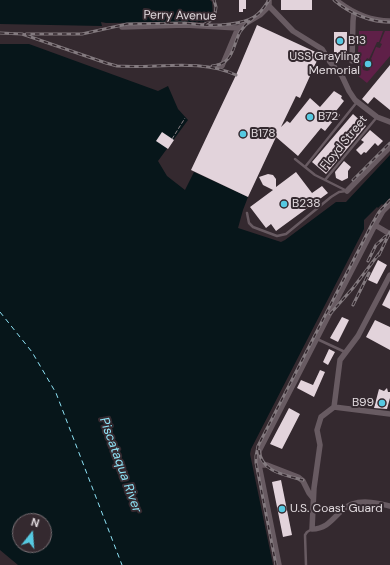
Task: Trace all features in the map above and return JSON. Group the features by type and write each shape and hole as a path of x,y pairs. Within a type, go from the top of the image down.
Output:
{"street":[{"path":"336,0 354,12 372,19 390,21"},
{"path":"218,66 222,66 238,28 260,15 269,3 293,31 322,49 330,62 342,76 349,91 357,101 377,117 390,122"},
{"path":"352,61 352,21 354,12"},
{"name":"Perry Avenue","path":"122,27 185,25 238,28"},
{"path":"347,191 390,147"},
{"path":"279,565 259,465 259,453 265,438 375,225 383,211 390,204"},
{"path":"375,225 390,234"},
{"path":"390,275 358,336 341,358 334,407 322,417 318,430 320,445 312,529 323,527 347,507 353,504 370,503 390,506"},
{"path":"334,407 390,414"},
{"path":"259,465 267,465 301,478 307,490 314,498"}],"lane":[{"path":"305,167 357,101"},
{"name":"Floyd Street","path":"325,180 377,117"},
{"path":"295,159 325,180 347,191"},
{"path":"246,213 249,223 253,227 272,235 282,235 286,234 331,197 339,192 347,191"},
{"path":"316,339 346,353"},
{"path":"306,565 305,535 312,529"}],"path":[{"path":"172,139 185,118"}],"shaded area":[{"path":"359,31 383,31 379,42 377,42 369,59 367,58 362,67 363,70 367,71 370,70 371,59 376,47 380,48 382,44 380,43 385,31 390,31 390,56 367,83 357,75"}],"water":[{"path":"0,0 210,0 212,2 213,15 206,22 101,22 102,26 0,24"},
{"name":"Piscataqua River","path":"0,44 29,44 158,91 168,86 178,109 188,120 158,161 167,176 185,190 194,172 248,197 238,228 281,242 336,202 346,202 390,155 390,198 383,205 382,204 378,208 377,207 364,220 364,229 251,449 250,454 273,565 18,565 0,550"}],"building":[{"path":"239,0 246,0 246,9 243,9 243,12 239,12"},
{"path":"281,0 312,0 312,10 281,10"},
{"name":"B178","path":"257,25 320,54 300,98 296,96 281,127 287,121 290,123 310,98 320,107 334,91 342,96 341,98 344,101 336,111 340,115 325,131 321,128 298,156 276,137 248,197 191,170 236,75"},
{"name":"B13","path":"334,32 347,32 347,58 334,58"},
{"path":"390,65 390,110 374,97 368,104 362,99"},
{"path":"353,114 366,126 326,174 312,162"},
{"path":"370,130 383,141 378,146 375,143 366,153 364,152 361,155 356,150 364,142 361,140"},
{"path":"162,132 174,140 168,149 156,141"},
{"path":"344,161 351,167 348,171 348,178 342,181 336,178 335,172"},
{"name":"B238","path":"296,172 312,193 322,186 328,193 276,231 271,224 266,228 250,207 273,190 263,185 259,177 268,174 273,175 276,179 276,187"},
{"path":"378,260 387,265 377,284 368,280"},
{"path":"390,289 390,309 382,305"},
{"path":"342,317 349,320 338,342 330,338"},
{"path":"375,320 390,327 390,350 366,337"},
{"path":"329,349 335,352 328,365 323,362"},
{"path":"320,370 325,372 314,397 297,388 301,380 313,385"},
{"name":"B99","path":"387,388 388,392 390,392 390,398 387,409 374,408 379,389 384,391"},
{"path":"289,408 300,414 282,449 270,444"},
{"name":"U.S. Coast Guard","path":"281,480 292,535 283,537 272,482"}],"ferry route":[{"path":"0,312 32,352 56,393 122,565"}],"railway":[{"path":"26,34 82,34 127,24 185,23 203,25 212,20 215,14 216,7 214,0"},
{"path":"204,25 230,24 244,21 259,14 269,0"},
{"path":"334,0 346,9 360,16 382,22 390,22"},
{"path":"212,66 225,62 231,54 240,32 253,18"},
{"path":"0,33 22,34 117,66 192,65 222,70 236,75"},
{"path":"353,180 390,143"},
{"path":"276,565 256,463 258,446 372,224 379,212 390,200"},
{"path":"379,255 390,232"},
{"path":"368,261 376,245 386,236"},
{"path":"330,314 353,288 381,251"},
{"path":"353,305 369,273"},
{"path":"259,450 264,463 269,468 282,474 303,480"}],"place":[{"name":"B13","path":"340,41"},
{"name":"USS Grayling Memorial","path":"368,64"},
{"name":"B72","path":"310,117"},
{"name":"B178","path":"243,134"},
{"name":"B238","path":"284,204"},
{"name":"B99","path":"382,403"},
{"name":"U.S. Coast Guard","path":"282,509"}]}
